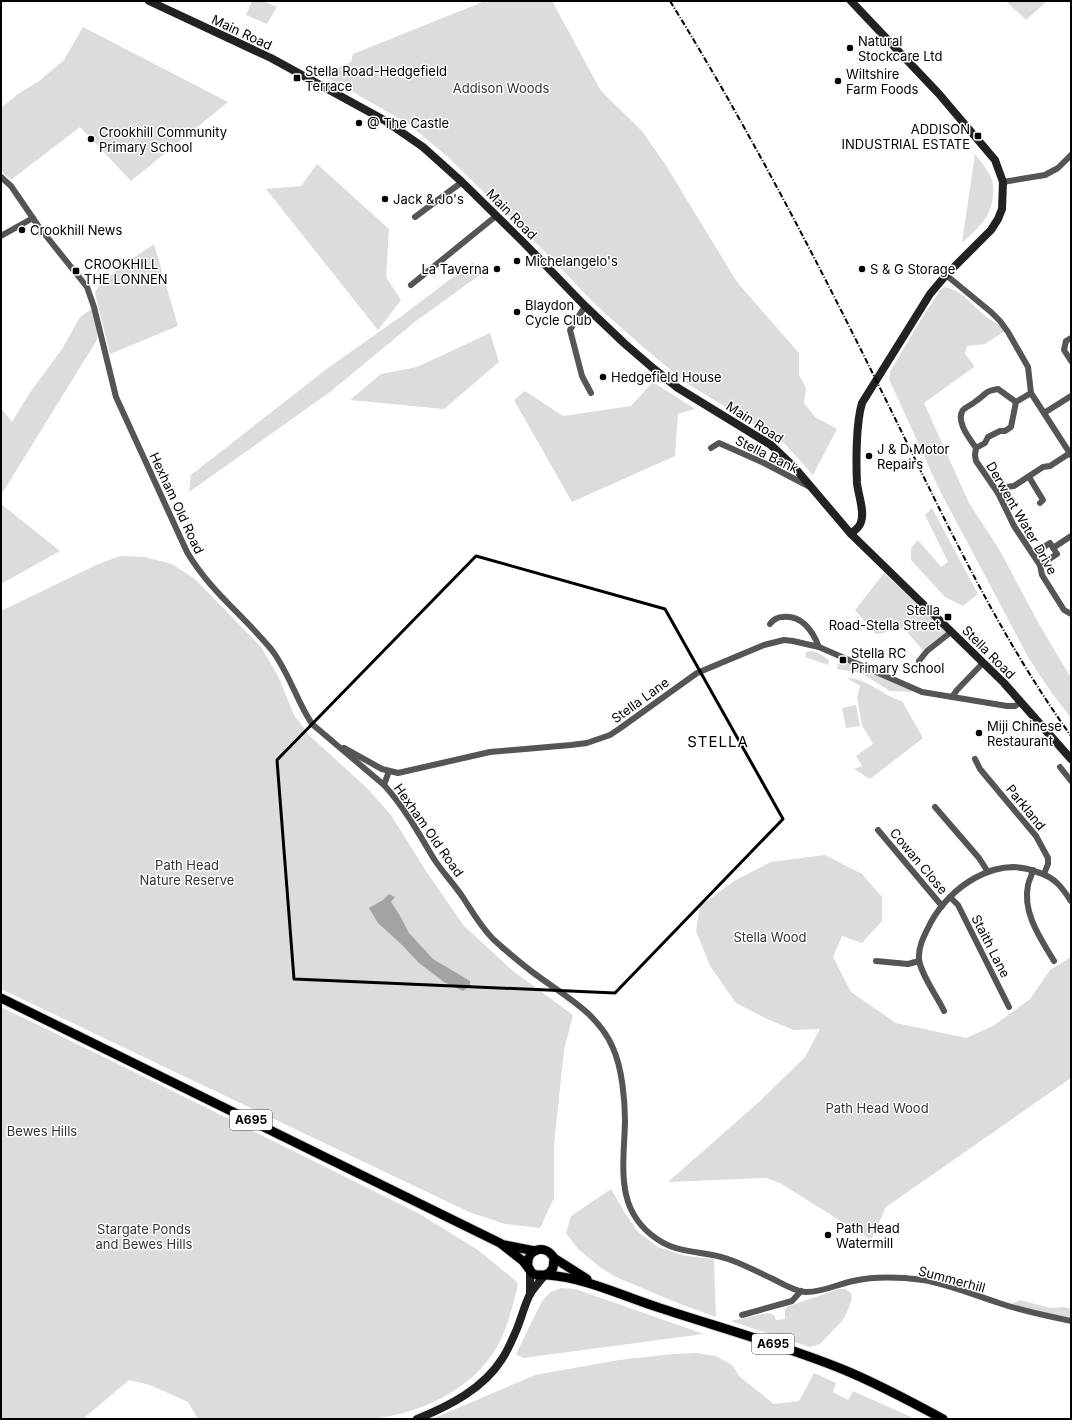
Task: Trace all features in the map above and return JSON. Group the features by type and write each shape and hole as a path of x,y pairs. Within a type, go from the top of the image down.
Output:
{"main road":[{"name":"Main Road","path":"149,1 164,4 271,58 384,120 423,147 462,182 585,306 625,344 678,388 771,445 796,468 851,534"},
{"path":"851,1 940,94 995,160 1003,182 1002,209 991,230 946,275 930,294 879,377 866,395 860,411 857,484 862,517 859,526 851,534"},
{"name":"Stella Road","path":"851,534 952,632 1021,702 1071,760"},
{"name":"A695","path":"1,998 500,1243 535,1251 540,1249 548,1251 554,1258 568,1268 597,1285"},
{"name":"A695","path":"500,1243 536,1275 566,1277 597,1285 657,1307 769,1343 842,1369 891,1392 942,1419"},
{"path":"530,1294 529,1257 535,1251"},
{"path":"417,1419 465,1395 479,1385 494,1369 503,1358 530,1294 553,1268 554,1258"}],"street":[{"path":"1003,182 1045,174 1058,168 1071,155"},
{"name":"Hexham Old Road","path":"1,178 11,186 33,218 87,287 94,307 116,397 187,552 196,567 210,586 272,650 289,678 304,712 318,730 384,785 395,797 412,821 436,862 458,890 479,922 491,936 531,971 586,1012 598,1023 606,1034 618,1062 624,1102 625,1124 623,1165 626,1196 629,1207 639,1224 648,1233 667,1245 686,1252 716,1255 730,1259 802,1292"},
{"path":"415,217 462,182"},
{"path":"410,285 496,216"},
{"path":"1,236 33,218"},
{"path":"946,275 1000,321 1028,367 1031,393 1070,454 1050,466 1043,467 1014,486 1006,487 998,493"},
{"path":"585,306 570,330 582,376 591,393"},
{"path":"1071,338 1066,342 1064,350 1071,361"},
{"name":"Derwent Water Drive","path":"1016,402 998,389 988,390 978,401 963,410 961,423 976,448 976,461 998,493 1014,526 1040,565 1042,575 1064,610 1071,614"},
{"path":"976,448 985,443 988,437 1000,431 1005,431 1011,427 1016,402 1031,393"},
{"path":"1044,413 1071,396"},
{"name":"Stella Bank","path":"711,448 719,443 764,463 814,490"},
{"path":"1029,477 1043,500 1040,503"},
{"path":"1053,548 1071,536"},
{"path":"1033,554 1050,543 1057,554 1040,565"},
{"path":"770,624 776,619 785,617 800,621 811,631 819,647"},
{"path":"919,660 927,651 952,632"},
{"name":"Stella Lane","path":"334,743 382,769 401,773 490,752 588,743 610,735 690,677 712,666 776,641 793,641 819,647 922,692 1012,707 1021,702"},
{"path":"952,697 983,663"},
{"name":"Parkland","path":"975,758 980,769 1028,825 1041,844 1048,858 1048,864 1044,874"},
{"path":"1060,767 1071,781"},
{"path":"384,785 389,771"},
{"path":"935,807 979,858 988,872"},
{"name":"Cowan Close","path":"878,830 942,906"},
{"path":"944,1011 922,970 919,961 920,945 933,919 942,906 962,886 988,872 1013,867 1022,867 1044,874 1057,883 1071,901"},
{"path":"1034,870 1028,885 1028,902 1035,927 1054,961"},
{"name":"Staith Lane","path":"950,897 958,905 1009,1007"},
{"path":"876,961 908,964 919,961"},
{"name":"Summerhill","path":"802,1292 816,1291 864,1279 892,1278 926,1280 1002,1304 1071,1321"},
{"path":"742,1315 777,1308 792,1301 802,1292"}],"highlighted area":[{"path":"476,556 665,609 783,819 615,993 294,979 277,760"}],"green space":[{"path":"252,1 263,1 277,7 267,24 246,15"},
{"name":"Addison Woods","path":"485,1 552,1 601,91 642,131 665,164 737,282 799,353 799,375 806,388 804,403 815,417 837,429 813,475 784,443 685,382 642,346 597,306 546,253 448,157 407,123 323,75 351,62 353,54"},
{"path":"1006,1 1047,1 1026,20"},
{"name":"Crookhill Community Primary School","path":"83,27 228,102 131,181 80,127 11,180 1,171 1,108 18,94 39,81 64,60"},
{"path":"975,154 991,177 993,197 985,219 962,243"},
{"path":"317,164 389,229 386,277 401,300 378,330 266,189 301,186"},
{"path":"154,244 178,326 110,354 95,293 105,280 113,273"},
{"path":"473,262 481,274 416,321 330,392 189,492 191,475 328,368 403,315"},
{"path":"945,287 957,291 985,316 998,324 1005,331 985,344 967,346 965,354 974,367 924,403 969,503 999,549 1039,624 1071,678 1071,718 1051,692 1028,657 939,489 889,379 891,370 920,321 941,289"},
{"path":"93,308 97,324 97,340 1,495 1,408 12,422 29,394 62,349 80,317"},
{"path":"490,333 499,362 444,409 350,400 381,374 417,367"},
{"path":"653,382 695,409 678,414 675,456 572,502 514,400 525,391 563,416 631,406"},
{"path":"1,504 60,551 1,584"},
{"path":"932,508 978,594 963,606 945,597 911,560 911,548 918,540 941,567 948,562 925,515"},
{"name":"Path Head Nature Reserve","path":"120,556 145,557 172,564 195,579 261,647 278,676 294,715 310,736 368,789 391,815 426,871 464,926 513,971 573,1015 564,1050 554,1145 554,1198 540,1228 505,1224 469,1212 1,989 1,611 96,565"},
{"path":"884,573 946,632 923,650 906,631 897,626 884,633 876,634 855,610"},
{"path":"806,652 816,652 829,660 828,665 805,657"},
{"path":"844,660 914,690 911,692 890,691 861,673 837,669 838,664"},
{"path":"847,678 862,681 895,699 902,701 923,738 870,779 854,769 862,766 856,756 873,744 862,725 857,697 860,686"},
{"path":"856,705 860,726 846,728 842,708"},
{"name":"Path Head Wood","path":"825,855 862,874 882,897 882,921 862,943 842,936 833,957 851,992 896,1023 966,1038 993,1026 1030,999 1050,970 1071,957 1071,1078 886,1207 871,1240 780,1183 766,1178 668,1182 760,1101 805,1057 820,1029 794,1030 767,1019 736,1003 710,966 696,931 700,906 734,881 771,862"},
{"name":"Stargate Ponds and Bewes Hills","path":"1,1007 418,1213 478,1250 516,1281 518,1285 505,1331 491,1356 481,1369 469,1380 440,1399 409,1411 377,1418 198,1419 188,1402 150,1385 129,1380 83,1419 1,1419"},
{"path":"611,1189 638,1232 658,1247 686,1256 714,1259 716,1317 680,1304 616,1277 601,1268 578,1249 566,1233 571,1216"},
{"path":"561,1288 575,1289 704,1334 523,1358 516,1354 542,1301 551,1292"},
{"path":"839,1289 845,1289 851,1293 852,1298 843,1320 820,1344 810,1347 730,1321 768,1313 774,1315 776,1320 785,1319 786,1307"},
{"path":"1020,1300 1050,1308 1064,1307 1071,1309 1071,1319 1012,1304"},
{"path":"696,1353 716,1356 732,1365 740,1377 774,1404 799,1401 814,1373 836,1383 833,1392 848,1400 853,1391 911,1417 912,1419 432,1419 535,1375 619,1360"}],"shaded area":[{"path":"389,894 395,897 391,902 409,933 433,959 470,981 470,986 463,991 444,982 419,963 378,923 369,908 383,900"}],"railway":[{"path":"670,1 698,47 778,189 853,334 944,518 991,607 1042,694 1071,736"}],"place":[{"name":"Natural Stockcare Ltd","path":"850,48"},
{"name":"Stella Road-Hedgefield Terrace","path":"297,78"},
{"name":"Wiltshire Farm Foods","path":"838,81"},
{"name":"@ The Castle","path":"359,123"},
{"name":"ADDISON INDUSTRIAL ESTATE","path":"978,136"},
{"name":"Crookhill Community Primary School","path":"91,139"},
{"name":"Jack & Jo's","path":"385,199"},
{"name":"Crookhill News","path":"22,230"},
{"name":"Michelangelo's","path":"517,261"},
{"name":"La Taverna","path":"497,269"},
{"name":"S & G Storage","path":"862,269"},
{"name":"CROOKHILL THE LONNEN","path":"76,271"},
{"name":"Blaydon Cycle Club","path":"517,312"},
{"name":"Hedgefield House","path":"603,377"},
{"name":"J & D Motor Repairs","path":"869,456"},
{"name":"Stella Road-Stella Street","path":"948,617"},
{"name":"Stella RC Primary School","path":"843,660"},
{"name":"Miji Chinese Restaurant","path":"979,733"},
{"name":"Path Head Watermill","path":"828,1235"}],"district":[{"name":"STELLA","path":"718,742"}],"park label":[{"name":"Stella Wood","path":"770,937"},
{"name":"Bewes Hills","path":"42,1131"}]}
